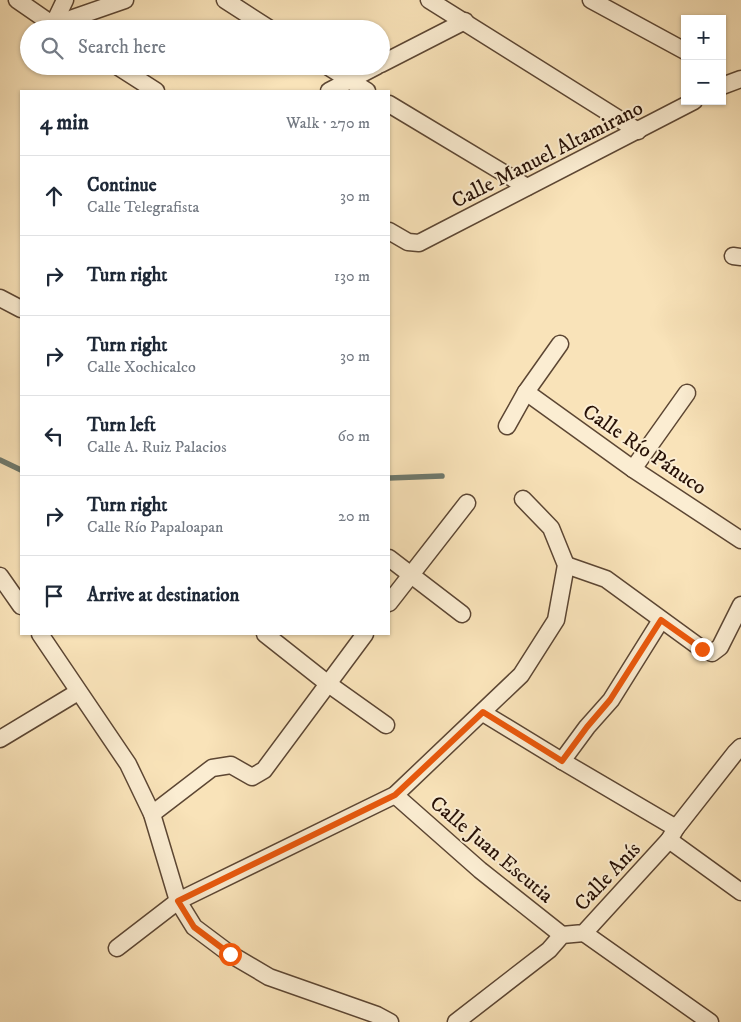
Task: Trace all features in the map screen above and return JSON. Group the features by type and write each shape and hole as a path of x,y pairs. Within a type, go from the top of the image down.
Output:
{"street":[{"path":"17,0 46,20"},
{"path":"58,20 65,0"},
{"path":"74,20 125,0"},
{"path":"225,0 256,20"},
{"path":"429,0 638,131"},
{"path":"591,0 681,49"},
{"path":"390,59 465,21"},
{"path":"131,75 154,90"},
{"path":"341,75 365,90"},
{"path":"332,90 359,75"},
{"path":"390,105 527,187"},
{"name":"Calle Manuel Altamirano","path":"390,232 408,242 419,244 687,105"},
{"path":"0,298 20,308"},
{"path":"507,426 526,392 560,344"},
{"name":"Calle Río Pánuco","path":"526,392 633,470 741,540"},
{"path":"633,470 687,393"},
{"path":"117,948 177,898 395,795 521,675 556,620 566,565 551,528 523,499"},
{"path":"390,603 467,503"},
{"path":"390,559 462,614"},
{"path":"566,565 606,579 702,649 712,653 720,647 741,605"},
{"path":"0,576 20,605"},
{"path":"562,761 610,700 661,620"},
{"path":"41,635 128,764 152,814 177,898 194,927 230,954 269,977 377,1015 390,1022"},
{"path":"266,635 327,683 386,725"},
{"path":"152,814 212,768 230,765 252,777 264,770 364,635"},
{"path":"0,739 78,692"},
{"path":"483,712 562,761 672,834 741,892"},
{"name":"Calle Anís","path":"456,1022 549,950 562,935 584,933 672,834 735,753 741,748"},
{"name":"Calle Juan Escutia","path":"395,795 480,870 562,935"},
{"path":"584,933 710,1022"}],"waterway":[{"path":"0,460 20,470"},
{"path":"390,478 442,476"}],"route":[{"path":"230,954 194,927 178,901 395,795 483,712 562,761 610,700 661,620 702,649"}]}
